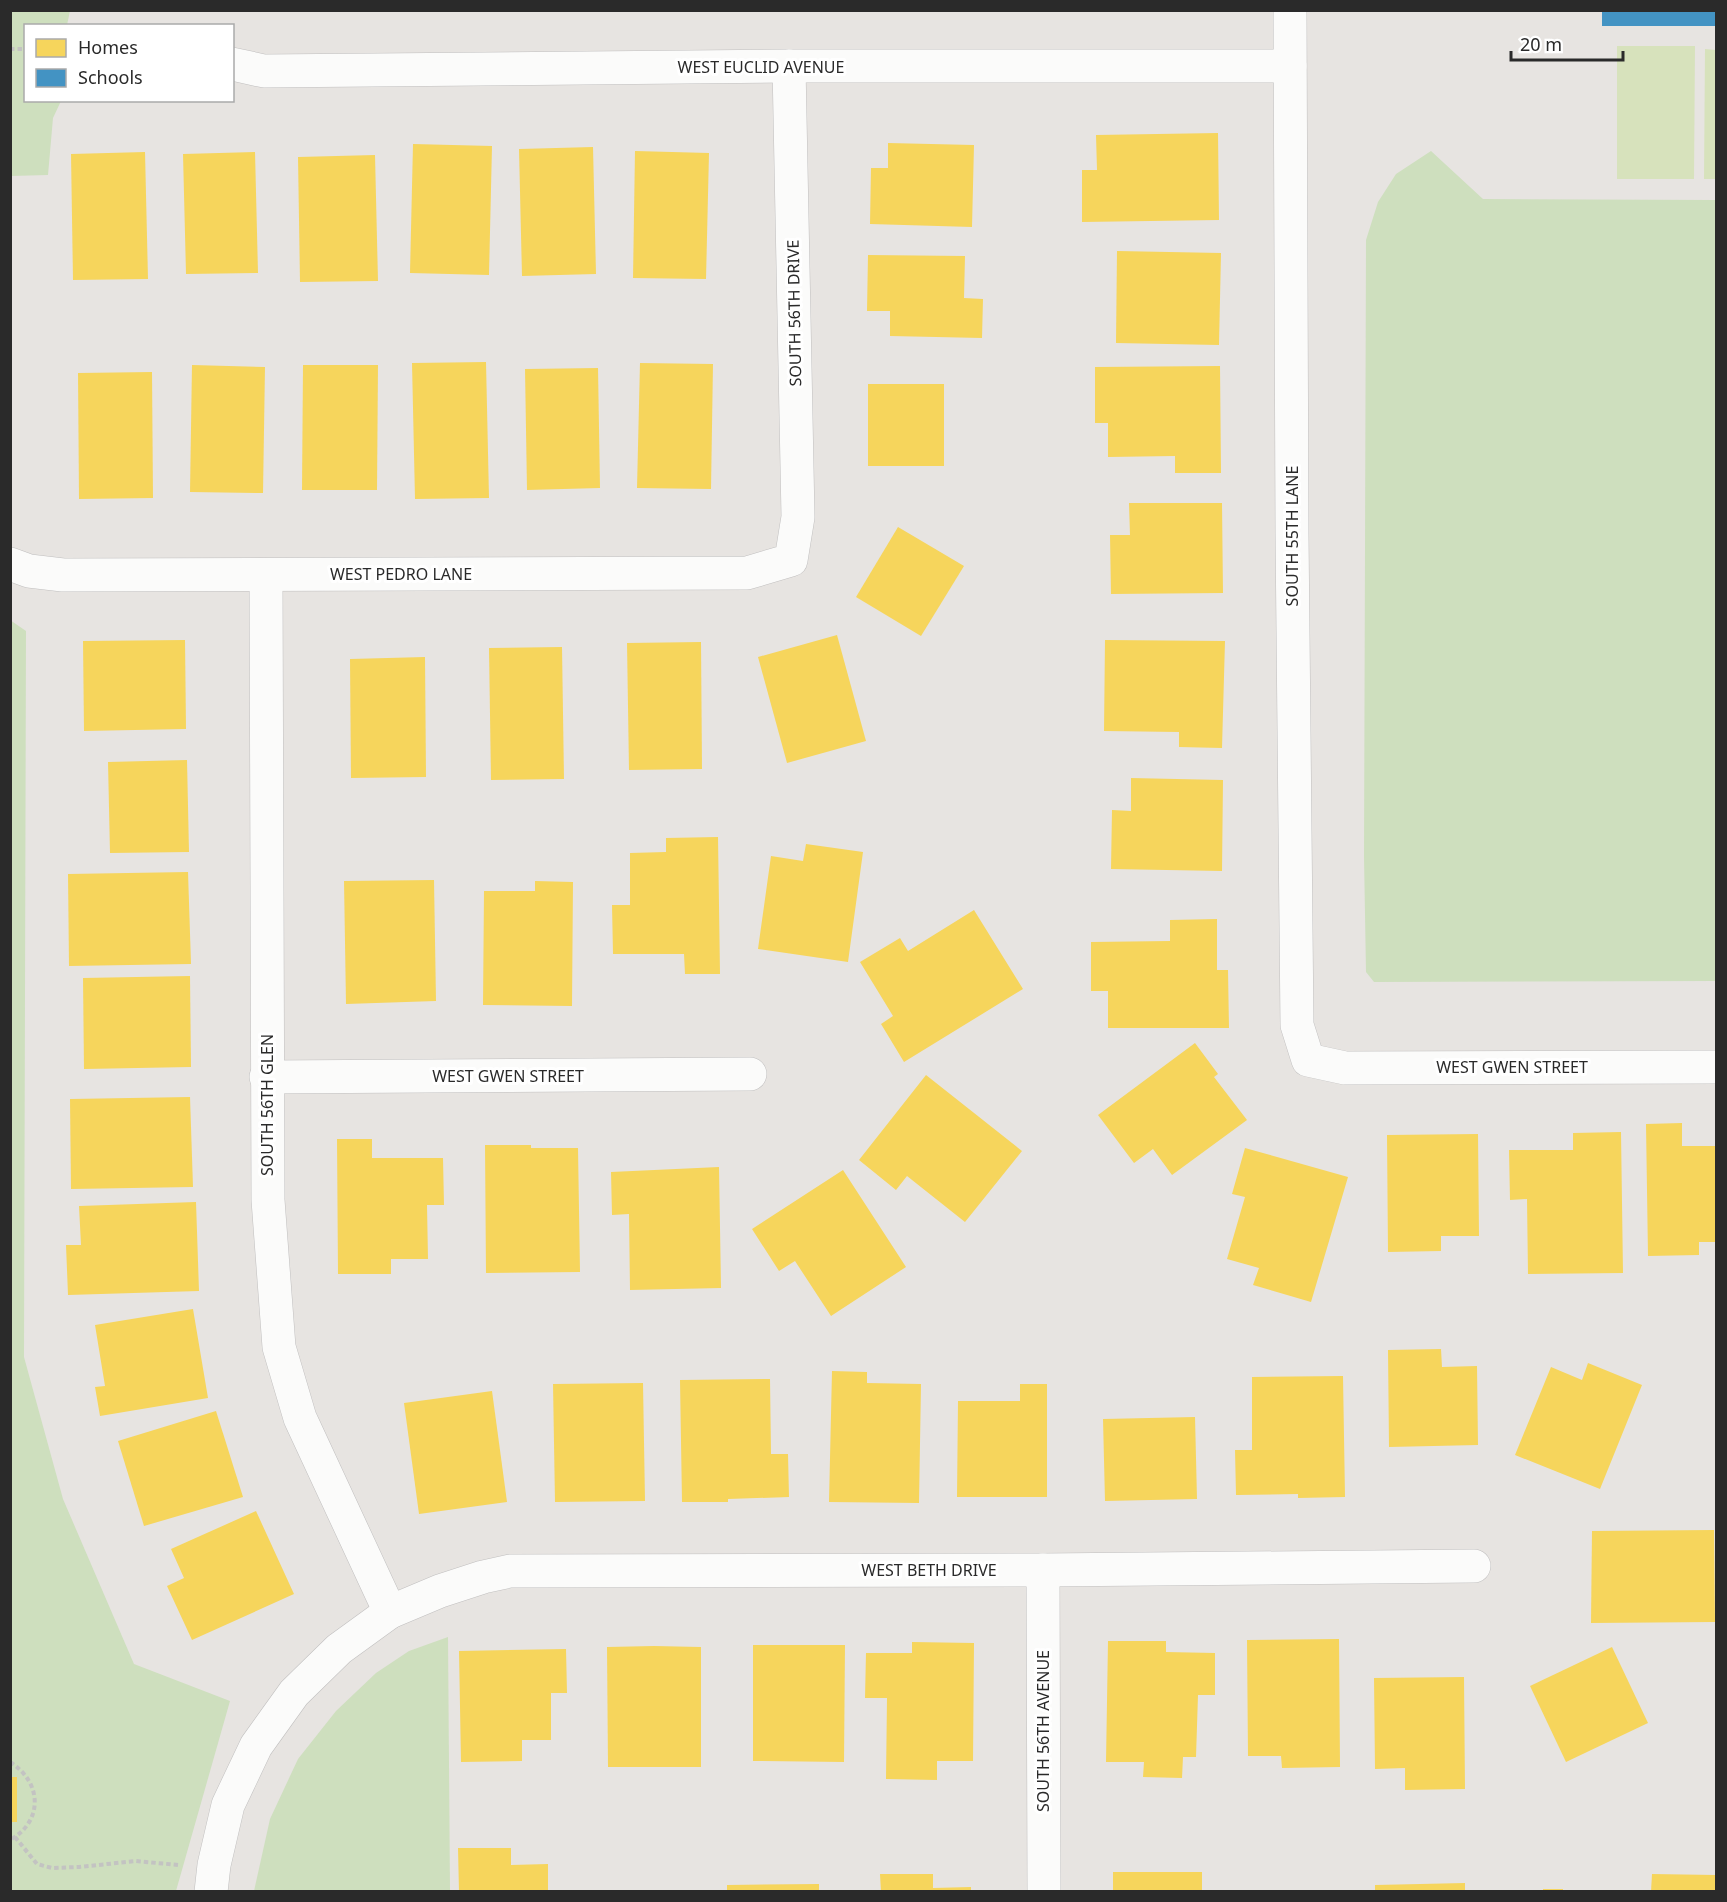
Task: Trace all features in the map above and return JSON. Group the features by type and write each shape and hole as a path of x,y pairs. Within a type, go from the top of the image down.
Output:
{"street":[{"name":"SOUTH 55TH LANE","path":"1290,10 1297,1025 1308,1060"},
{"name":"WEST EUCLID AVENUE","path":"234,64 264,71 789,66 1290,66"},
{"name":"SOUTH 56TH DRIVE","path":"789,66 798,517 791,560"},
{"name":"WEST PEDRO LANE","path":"10,564 29,571 63,575 747,573 791,560"},
{"name":"SOUTH 56TH GLEN","path":"266,575 268,1200 279,1347 300,1418 390,1612"},
{"name":"WEST GWEN STREET","path":"1308,1060 1345,1068 1716,1067"},
{"name":"WEST GWEN STREET","path":"266,1077 750,1074"},
{"name":"WEST BETH DRIVE","path":"390,1612 483,1576 510,1571 1474,1566"},
{"name":"SOUTH 56TH AVENUE","path":"1043,1570 1044,1892"},
{"path":"212,1881 228,1805 256,1746 294,1693 339,1649 390,1612"}],"path":[{"path":"10,1762 22,1769 35,1793 35,1807 30,1820 23,1832 13,1839 37,1864 52,1868 136,1861 212,1881"}],"green space":[{"path":"10,11 70,11 67,24 24,24 24,102 61,102 53,118 48,175 11,176"},
{"path":"1617,46 1695,46 1694,179 1617,179"},
{"path":"1705,49 1716,50 1716,179 1704,179"},
{"path":"1431,151 1483,199 1716,200 1716,981 1374,982 1366,972 1364,857 1366,240 1378,202 1396,174"},
{"path":"10,620 26,631 24,1357 63,1499 134,1664 230,1701 176,1891 11,1891"},
{"path":"448,1637 450,1891 254,1891 270,1819 298,1759 336,1711 376,1673 409,1651"}],"building: Homes":[{"path":"1218,133 1219,220 1082,222 1082,170 1097,170 1096,135"},
{"path":"888,143 974,145 972,227 870,224 871,168 888,168"},
{"path":"413,144 492,146 489,275 410,273"},
{"path":"593,147 596,274 522,276 519,149"},
{"path":"635,151 709,153 706,279 633,278"},
{"path":"145,152 148,279 73,280 71,154"},
{"path":"255,152 258,273 186,274 183,154"},
{"path":"375,155 378,281 300,282 298,157"},
{"path":"1117,251 1221,253 1219,345 1116,343"},
{"path":"868,255 965,256 964,298 983,299 982,338 890,336 890,311 867,311"},
{"path":"486,362 489,498 415,499 412,363"},
{"path":"640,363 713,364 711,489 637,488"},
{"path":"192,365 265,367 263,493 190,492"},
{"path":"303,365 378,365 377,490 302,490"},
{"path":"1220,366 1221,473 1175,473 1175,456 1108,457 1108,423 1095,423 1095,367"},
{"path":"598,368 600,488 527,490 525,369"},
{"path":"152,372 153,498 79,499 78,373"},
{"path":"868,384 944,384 944,466 868,466"},
{"path":"1129,503 1222,503 1223,593 1111,594 1110,535 1130,535"},
{"path":"898,527 964,566 921,636 856,597"},
{"path":"837,635 866,741 787,763 758,657"},
{"path":"185,640 186,729 84,731 83,641"},
{"path":"1105,640 1225,641 1222,748 1179,747 1179,732 1104,731"},
{"path":"701,642 702,769 629,770 627,643"},
{"path":"562,647 564,779 491,780 489,648"},
{"path":"425,657 426,777 351,778 350,659"},
{"path":"187,760 189,852 110,853 108,762"},
{"path":"1131,778 1223,780 1222,871 1111,869 1112,810 1131,811"},
{"path":"718,837 720,974 685,974 684,954 613,954 612,905 630,905 630,853 666,852 666,838"},
{"path":"806,844 863,852 848,962 758,949 771,856 803,861"},
{"path":"188,872 191,964 69,966 68,874"},
{"path":"434,880 436,1001 346,1004 344,881"},
{"path":"535,881 573,882 572,1006 483,1005 484,891 535,891"},
{"path":"974,910 1023,989 904,1062 881,1024 893,1016 860,962 900,938 908,951"},
{"path":"1217,919 1217,970 1228,970 1229,1028 1108,1028 1108,991 1091,991 1091,942 1170,941 1170,920"},
{"path":"190,976 191,1067 84,1069 83,978"},
{"path":"1195,1043 1218,1074 1214,1077 1247,1120 1172,1175 1153,1149 1134,1163 1098,1115"},
{"path":"926,1075 1022,1151 965,1222 907,1176 896,1190 859,1160"},
{"path":"190,1097 193,1187 71,1189 70,1099"},
{"path":"1682,1123 1682,1146 1716,1146 1716,1242 1699,1242 1699,1255 1648,1256 1646,1124"},
{"path":"1621,1132 1623,1273 1528,1274 1527,1199 1510,1200 1509,1150 1573,1150 1573,1133"},
{"path":"1478,1134 1479,1236 1441,1236 1441,1251 1388,1252 1387,1135"},
{"path":"337,1139 372,1139 372,1158 443,1158 444,1205 427,1205 428,1259 391,1259 391,1274 338,1274"},
{"path":"485,1145 578,1148 580,1272 486,1273"},
{"path":"1245,1148 1348,1177 1311,1302 1253,1285 1259,1268 1227,1259 1245,1197 1232,1194"},
{"path":"719,1167 721,1288 630,1290 629,1214 612,1215 611,1172"},
{"path":"843,1170 906,1267 831,1316 795,1261 779,1271 752,1229"},
{"path":"196,1202 199,1291 68,1295 66,1245 81,1245 79,1206"},
{"path":"193,1309 208,1398 100,1416 95,1387 105,1386 95,1325"},
{"path":"1441,1349 1442,1367 1477,1366 1478,1445 1389,1447 1388,1350"},
{"path":"1588,1363 1642,1385 1600,1489 1515,1455 1551,1367 1582,1380"},
{"path":"832,1371 867,1372 867,1383 921,1384 919,1503 829,1502"},
{"path":"1343,1376 1345,1497 1298,1498 1298,1494 1236,1495 1235,1450 1252,1450 1252,1377"},
{"path":"770,1379 771,1454 788,1454 789,1497 728,1499 728,1502 682,1502 680,1380"},
{"path":"643,1383 645,1501 555,1502 553,1384"},
{"path":"1020,1384 1047,1384 1047,1497 957,1497 958,1401 1020,1401"},
{"path":"492,1391 507,1502 419,1514 404,1403"},
{"path":"216,1411 243,1497 144,1526 118,1441"},
{"path":"1195,1417 1197,1499 1105,1501 1103,1419"},
{"path":"256,1511 294,1594 192,1640 167,1586 184,1578 171,1549"},
{"path":"1714,1530 1715,1622 1591,1623 1592,1531"},
{"path":"1339,1639 1340,1767 1282,1768 1281,1756 1248,1756 1247,1640"},
{"path":"1108,1641 1166,1641 1166,1652 1215,1653 1215,1695 1198,1695 1196,1757 1183,1757 1182,1778 1143,1777 1144,1762 1106,1762"},
{"path":"912,1642 974,1643 973,1761 937,1761 937,1780 886,1779 887,1698 865,1698 866,1653 912,1653"},
{"path":"753,1645 845,1645 844,1762 753,1761"},
{"path":"607,1647 701,1647 701,1767 608,1767"},
{"path":"1612,1647 1648,1723 1566,1762 1530,1686"},
{"path":"566,1649 567,1693 551,1693 551,1740 522,1740 522,1761 461,1762 459,1651"},
{"path":"1464,1677 1465,1789 1405,1790 1405,1768 1375,1769 1374,1678"},
{"path":"10,1777 17,1777 17,1822 10,1822"},
{"path":"458,1848 511,1848 511,1865 548,1864 548,1892 459,1892"},
{"path":"1113,1872 1202,1872 1202,1892 1113,1892"},
{"path":"880,1874 933,1874 933,1888 971,1887 971,1892 881,1892"},
{"path":"1652,1874 1716,1875 1716,1892 1651,1892"},
{"path":"1465,1883 1465,1892 1375,1892 1375,1885"},
{"path":"819,1884 819,1892 727,1892 727,1885"},
{"path":"1543,1889 1563,1889 1563,1892 1543,1892"}],"building: Schools":[{"path":"1602,10 1716,10 1716,26 1602,26"}]}
